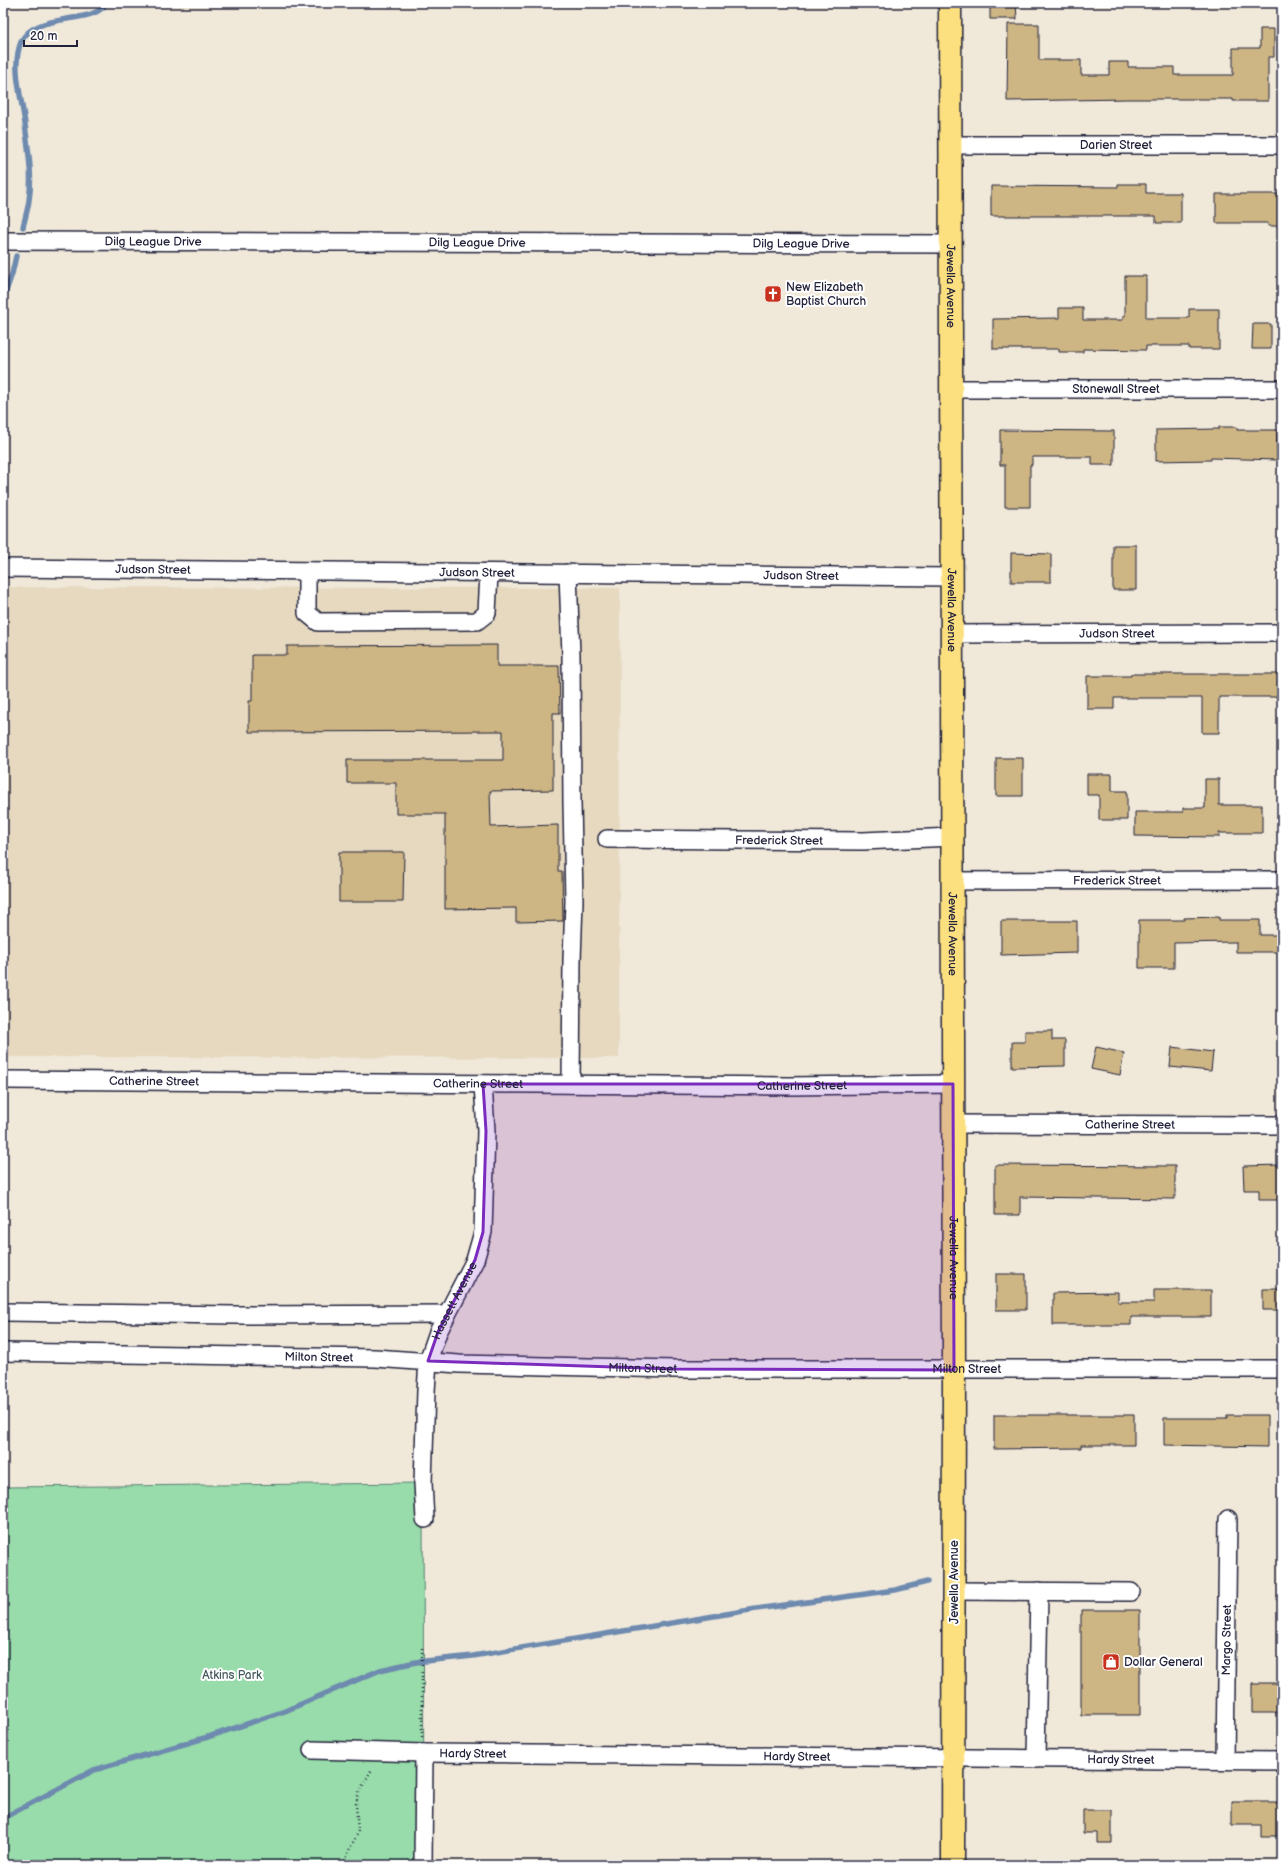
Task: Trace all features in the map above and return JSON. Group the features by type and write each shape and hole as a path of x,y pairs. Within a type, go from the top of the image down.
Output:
{"main road":[{"name":"Jewella Avenue","path":"950,3 954,1370 953,1865"}],"street":[{"name":"Darien Street","path":"950,145 1282,145"},
{"name":"Dilg League Drive","path":"3,241 950,244"},
{"name":"Stonewall Street","path":"950,389 1282,389"},
{"name":"Judson Street","path":"3,568 951,577"},
{"path":"308,571 308,613 318,622 477,621 487,612 489,573"},
{"path":"568,573 571,654 574,901 571,1084"},
{"name":"Judson Street","path":"951,634 1282,633"},
{"name":"Frederick Street","path":"607,839 862,841 952,837"},
{"name":"Frederick Street","path":"952,881 1282,880"},
{"name":"Catherine Street","path":"3,1080 788,1086 953,1084"},
{"name":"Hassett Avenue","path":"425,1519 423,1483 428,1361 446,1314 475,1260 483,1232 486,1131 483,1084"},
{"name":"Catherine Street","path":"953,1124 1282,1125"},
{"path":"3,1312 234,1315 446,1314"},
{"name":"Milton Street","path":"3,1352 375,1358 459,1364 674,1369 1282,1369"},
{"name":"Margo Street","path":"1225,1760 1228,1519"},
{"path":"954,1591 1131,1592"},
{"path":"1036,1759 1039,1591"},
{"name":"Hardy Street","path":"312,1750 424,1753 953,1759 1282,1761"},
{"path":"423,1865 424,1753"}],"path":[{"path":"422,1648 421,1728 424,1753"},
{"path":"344,1865 350,1848 358,1833 356,1804 359,1792 370,1774 373,1765 372,1752"}],"highlighted area":[{"path":"483,1084 953,1084 954,1370 674,1369 428,1361 438,1332 475,1260 483,1232 486,1131"}],"shaded area":[{"path":"3,587 620,588 619,1058 3,1057"}],"green space":[{"name":"Atkins Park","path":"423,1483 424,1865 3,1865 3,1487"}],"building":[{"path":"990,3 1016,3 1017,19 990,19"},
{"path":"1008,24 1039,24 1039,60 1081,60 1081,75 1109,75 1109,62 1128,62 1128,67 1174,67 1174,75 1233,75 1233,48 1260,48 1260,29 1274,29 1274,57 1268,57 1268,101 1233,101 1233,99 1128,99 1007,101"},
{"path":"1118,184 1146,184 1146,193 1181,193 1181,223 1156,223 1156,216 991,216 991,186 1118,187"},
{"path":"1216,194 1282,194 1282,226 1268,226 1268,223 1216,223"},
{"path":"1125,276 1146,276 1146,318 1189,318 1189,309 1219,309 1219,349 1189,349 1189,346 1146,346 1146,350 1083,349 1083,352 1059,352 1059,349 993,349 993,319 1059,318 1059,308 1083,308 1083,320 1123,320 1123,316 1125,316"},
{"path":"1253,324 1271,324 1271,349 1252,349"},
{"path":"1219,427 1237,427 1237,430 1277,430 1277,460 1211,458 1211,460 1156,461 1156,430 1219,429"},
{"path":"1000,430 1114,431 1114,465 1092,465 1092,457 1032,457 1032,465 1030,465 1030,507 1005,507 1005,465 1000,465"},
{"path":"1113,545 1136,545 1136,590 1113,590"},
{"path":"1011,553 1051,554 1051,582 1011,582"},
{"path":"497,645 497,666 559,666 560,713 553,713 553,790 490,791 491,827 558,825 558,871 562,871 563,921 516,922 516,908 445,909 445,814 396,814 396,783 347,783 347,760 503,760 503,731 249,732 249,701 252,701 252,655 287,655 287,646"},
{"path":"1131,674 1282,674 1282,697 1219,697 1219,733 1202,733 1202,698 1114,698 1114,709 1087,709 1087,676 1131,676"},
{"path":"996,758 1023,758 1023,796 996,796"},
{"path":"1087,774 1112,774 1112,791 1127,791 1127,820 1099,820 1099,795 1087,795"},
{"path":"1205,779 1219,779 1219,805 1262,805 1262,833 1219,833 1219,837 1135,836 1135,812 1183,812 1183,808 1205,808"},
{"path":"339,852 404,852 403,902 339,902"},
{"path":"1219,917 1219,920 1260,920 1260,935 1282,935 1282,952 1236,952 1236,942 1174,943 1174,968 1139,968 1139,920 1184,920 1184,918"},
{"path":"1001,921 1077,921 1077,953 1001,955"},
{"path":"1025,1031 1052,1031 1052,1040 1065,1040 1065,1066 1012,1067 1012,1042 1025,1042"},
{"path":"1096,1047 1124,1053 1120,1075 1091,1069"},
{"path":"1172,1047 1213,1052 1211,1071 1170,1067"},
{"path":"995,1165 1175,1166 1175,1199 1020,1197 1020,1215 995,1215"},
{"path":"1282,1165 1282,1200 1259,1200 1259,1190 1244,1190 1243,1166"},
{"path":"996,1274 1026,1274 1026,1310 996,1310"},
{"path":"1263,1289 1282,1289 1282,1310 1263,1310"},
{"path":"1154,1290 1211,1290 1211,1317 1131,1317 1131,1325 1053,1325 1053,1293 1118,1292 1118,1302 1154,1302"},
{"path":"994,1415 1134,1415 1134,1445 1081,1445 1081,1448 994,1449"},
{"path":"1227,1415 1267,1415 1267,1447 1164,1445 1164,1418 1227,1418"},
{"name":"Dollar General","path":"1081,1610 1140,1610 1140,1715 1081,1715"},
{"path":"1252,1683 1282,1683 1282,1713 1252,1713"},
{"path":"1232,1802 1282,1802 1282,1836 1261,1836 1261,1825 1232,1825"},
{"path":"1083,1810 1112,1810 1112,1843 1097,1843 1097,1833 1083,1833"}],"waterway":[{"path":"23,227 29,203 30,162 17,72 18,52 21,42 28,32 38,26 90,14 100,10 106,3"},
{"path":"3,299 12,274 16,256"},
{"path":"3,1818 94,1770 208,1737 285,1711 380,1670 416,1662 473,1656 756,1609 895,1590 927,1582"}],"place":[{"name":"New Elizabeth Baptist Church","path":"773,294"},
{"name":"Dollar General","path":"1111,1662"}]}
